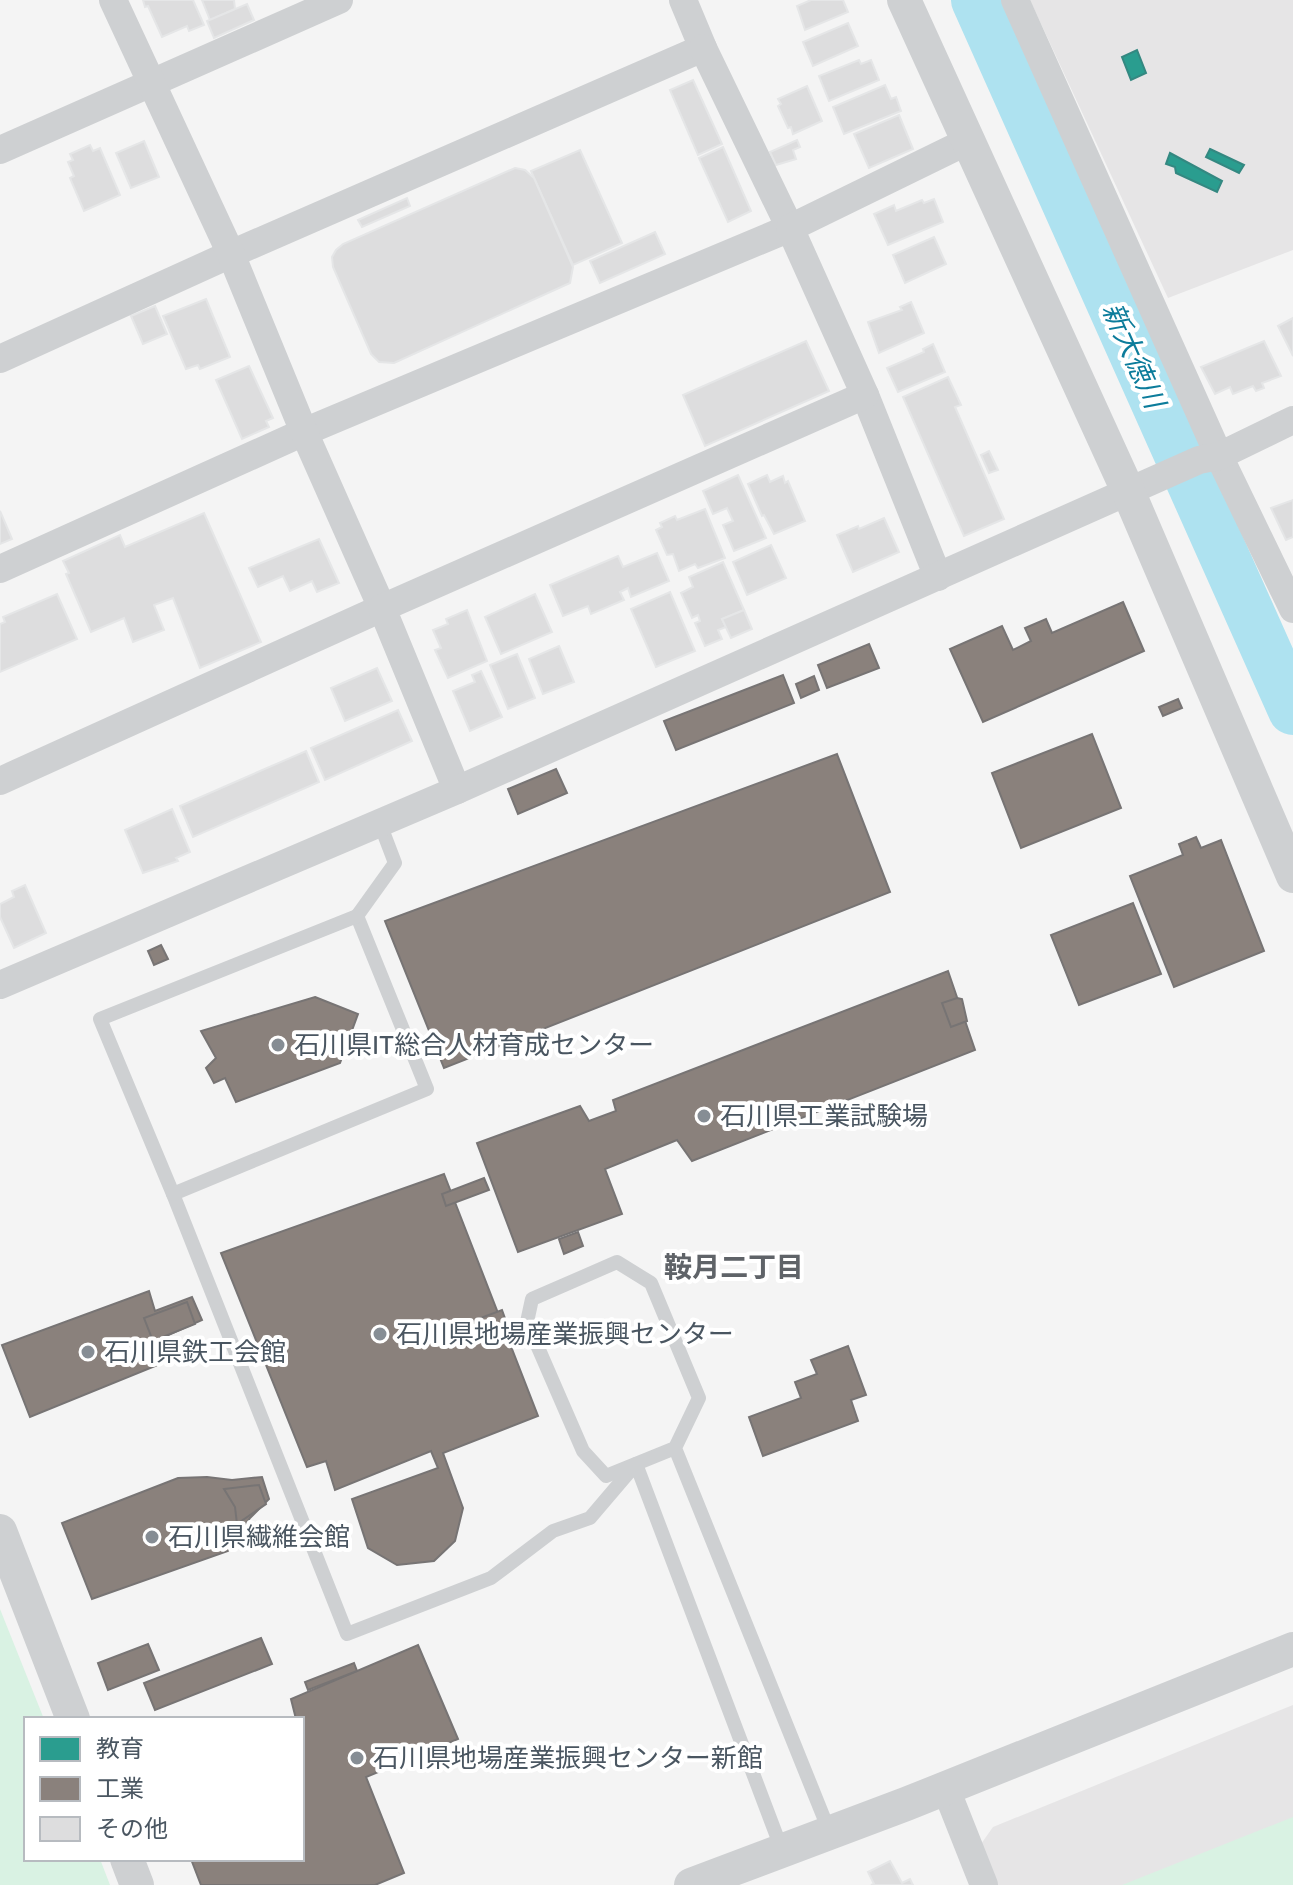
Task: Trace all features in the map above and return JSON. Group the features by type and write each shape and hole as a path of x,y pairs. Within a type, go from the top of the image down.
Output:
{"street":[{"path":"113,0 231,254 457,790"},
{"path":"0,150 339,0"},
{"path":"683,0 865,395 938,577"},
{"path":"904,0 1128,491 1293,876"},
{"path":"1015,0 1209,458 1293,609"},
{"path":"0,359 231,254 703,48"},
{"path":"0,569 304,432 790,228 968,141"},
{"path":"0,781 865,395"},
{"path":"0,984 457,790 1293,420"},
{"path":"0,1531 72,1717"},
{"path":"691,1885 946,1789 1293,1649"},
{"path":"946,1789 984,1885"},
{"path":"128,1861 137,1885"}],"lane":[{"path":"379,821 395,863 357,916 100,1019 173,1194 347,1634 491,1578 553,1531 590,1518 636,1464"},
{"path":"173,1194 427,1089 357,916"},
{"path":"617,1262 651,1283 699,1398 675,1448 606,1476 583,1451 527,1322 532,1299 617,1262"},
{"path":"675,1448 830,1833"},
{"path":"636,1464 782,1851"}],"shaded area":[{"path":"1030,0 1293,0 1293,250 1168,298"},
{"path":"1293,1705 1293,1885 997,1885 981,1844 993,1827"}],"green space":[{"path":"0,1609 43,1717 24,1717 24,1861 101,1861 110,1885 0,1885"},
{"path":"1293,1817 1293,1885 1122,1885"}],"building: 教育":[{"path":"1137,50 1146,73 1131,80 1122,57"},
{"path":"1210,149 1244,165 1239,173 1206,157"},
{"path":"1170,153 1222,181 1217,192 1176,173 1175,167 1166,164"}],"building: 工業":[{"path":"1123,602 1144,651 983,722 950,649 1002,626 1013,650 1031,641 1025,628 1046,619 1052,633"},
{"path":"869,644 879,668 827,688 818,665"},
{"path":"783,675 794,703 676,750 664,721"},
{"path":"814,676 819,690 801,698 796,684"},
{"path":"1178,699 1182,708 1163,716 1159,707"},
{"path":"1092,734 1121,808 1021,848 992,773"},
{"path":"837,754 890,892 444,1068 385,921"},
{"path":"556,769 567,793 518,814 508,789"},
{"path":"1196,837 1201,848 1221,840 1264,951 1174,987 1130,876 1183,855 1179,844"},
{"path":"1133,903 1161,974 1079,1005 1051,935"},
{"path":"161,945 168,959 154,965 148,951"},
{"name":"石川県工業試験場","path":"948,971 975,1050 692,1161 677,1140 605,1169 622,1214 518,1252 477,1143 580,1106 589,1121 616,1111 613,1100"},
{"name":"石川県IT総合人材育成センター","path":"315,997 358,1014 340,1063 236,1102 225,1078 214,1083 206,1068 216,1058 201,1031"},
{"path":"962,999 967,1021 951,1027 942,1003"},
{"name":"石川県地場産業振興センター","path":"444,1174 538,1416 443,1453 463,1508 455,1541 434,1561 397,1565 368,1548 352,1499 438,1468 431,1451 335,1490 326,1461 307,1467 221,1253"},
{"path":"484,1178 489,1190 446,1206 442,1194"},
{"path":"578,1232 583,1246 564,1254 559,1239"},
{"name":"石川県鉄工会館","path":"149,1291 155,1311 192,1297 202,1320 166,1336 175,1358 30,1417 2,1345"},
{"path":"187,1302 195,1324 153,1341 144,1318"},
{"path":"502,1310 507,1324 473,1337 467,1323"},
{"path":"848,1346 866,1395 851,1400 858,1421 763,1456 749,1417 801,1398 795,1382 817,1374 811,1360"},
{"name":"石川県繊維会館","path":"262,1477 269,1499 250,1518 228,1551 92,1599 62,1523 178,1478 232,1480"},
{"path":"259,1485 266,1504 237,1524 235,1507 224,1489"},
{"path":"261,1638 272,1664 155,1710 144,1683"},
{"path":"148,1644 159,1670 108,1690 98,1663"},
{"name":"石川県地場産業振興センター新館","path":"418,1645 458,1739 366,1777 404,1873 375,1885 201,1885 192,1861 304,1861 304,1717 296,1717 291,1699"},
{"path":"354,1663 357,1671 308,1690 305,1682"}],"building: その他":[{"path":"143,0 193,0 204,25 189,31 187,26 162,37"},
{"path":"202,0 234,0 235,9 210,20"},
{"path":"811,0 843,0 848,12 805,30 797,6"},
{"path":"247,4 254,20 214,38 207,21"},
{"path":"848,23 858,46 813,66 803,42"},
{"path":"859,60 861,64 871,60 879,80 829,101 819,76"},
{"path":"693,80 722,144 698,155 670,90"},
{"path":"885,85 891,99 896,97 901,111 844,134 833,107"},
{"path":"807,86 822,121 793,134 778,106 781,104 778,99"},
{"path":"899,115 913,149 869,168 854,134"},
{"path":"797,140 800,147 793,150 796,159 776,165 770,152"},
{"path":"144,141 159,177 131,188 116,153"},
{"path":"90,145 93,151 100,148 120,195 84,211 70,178 74,176 68,162 73,160 70,154"},
{"path":"723,147 751,211 728,222 699,158"},
{"path":"580,150 622,243 573,265 531,171"},
{"path":"515,168 525,170 534,178 573,267 570,283 394,363 379,362 371,354 333,267 332,257 336,250 343,244"},
{"path":"407,198 410,206 362,227 358,220"},
{"path":"934,199 943,222 888,245 874,214 894,205 896,211 922,200 924,203"},
{"path":"655,232 665,254 600,283 590,261"},
{"path":"934,237 946,264 905,283 893,255"},
{"path":"206,299 230,357 200,369 198,365 186,369 163,316"},
{"path":"911,302 924,333 879,353 868,322 902,310 900,307"},
{"path":"155,306 167,334 143,344 131,316"},
{"path":"1293,318 1293,356 1278,326"},
{"path":"806,341 829,391 705,446 683,395"},
{"path":"1264,341 1281,376 1262,383 1264,388 1256,391 1253,386 1233,394 1230,387 1215,394 1201,367"},
{"path":"933,344 945,372 898,392 887,368 924,352 923,349"},
{"path":"249,366 273,418 266,421 269,427 242,439 216,380"},
{"path":"948,377 961,405 955,407 1004,519 964,536 903,397"},
{"path":"989,451 998,470 989,473 981,455"},
{"path":"738,475 766,538 734,551 723,525 733,521 727,508 713,514 703,491"},
{"path":"767,475 770,482 783,476 785,483 788,481 805,521 774,534 748,484"},
{"path":"1293,500 1293,537 1286,540 1271,508"},
{"path":"705,509 725,558 679,571 673,554 667,555 656,530 662,527 660,523 675,516 677,520"},
{"path":"0,511 12,539 0,544"},
{"path":"204,513 261,642 200,668 173,598 154,605 164,630 133,642 124,618 91,632 63,561 120,535 125,547"},
{"path":"884,518 899,552 853,572 837,535"},
{"path":"319,539 339,583 317,592 312,581 290,591 283,576 258,587 249,568"},
{"path":"771,545 786,578 747,595 733,562"},
{"path":"657,553 669,581 631,597 628,588 620,592 624,600 591,614 588,606 563,616 550,585 618,556 623,567"},
{"path":"723,562 744,610 722,619 726,627 718,630 722,639 705,646 695,623 700,621 698,615 692,618 681,593 693,587 689,577"},
{"path":"670,592 695,651 656,667 631,609"},
{"path":"57,594 77,639 0,672 0,624 5,622 3,617"},
{"path":"535,594 552,632 501,654 485,617"},
{"path":"467,610 487,661 448,678 435,650 441,648 433,630 448,624 446,619"},
{"path":"744,610 752,629 731,638 722,619"},
{"path":"559,646 574,682 543,694 529,659"},
{"path":"517,654 535,698 508,709 490,665"},
{"path":"377,668 392,701 345,721 331,688"},
{"path":"481,671 502,717 470,731 453,691 475,682 472,675"},
{"path":"398,710 412,741 325,780 311,748"},
{"path":"306,751 319,782 193,837 180,806"},
{"path":"172,809 190,852 176,858 178,861 143,873 125,830"},
{"path":"25,885 46,933 14,948 0,917 0,904 14,897 12,891"},
{"path":"890,1861 902,1883 910,1879 913,1885 871,1885 874,1884 868,1872"}],"waterway":[{"name":"新大徳川","path":"976,0 1293,710"}],"place":[{"name":"石川県IT総合人材育成センター","path":"278,1045"},
{"name":"石川県工業試験場","path":"704,1116"},
{"name":"石川県地場産業振興センター","path":"380,1334"},
{"name":"石川県鉄工会館","path":"88,1352"},
{"name":"石川県繊維会館","path":"152,1537"},
{"name":"石川県地場産業振興センター新館","path":"357,1758"}],"district":[{"name":"鞍月二丁目","path":"734,1267"}]}
